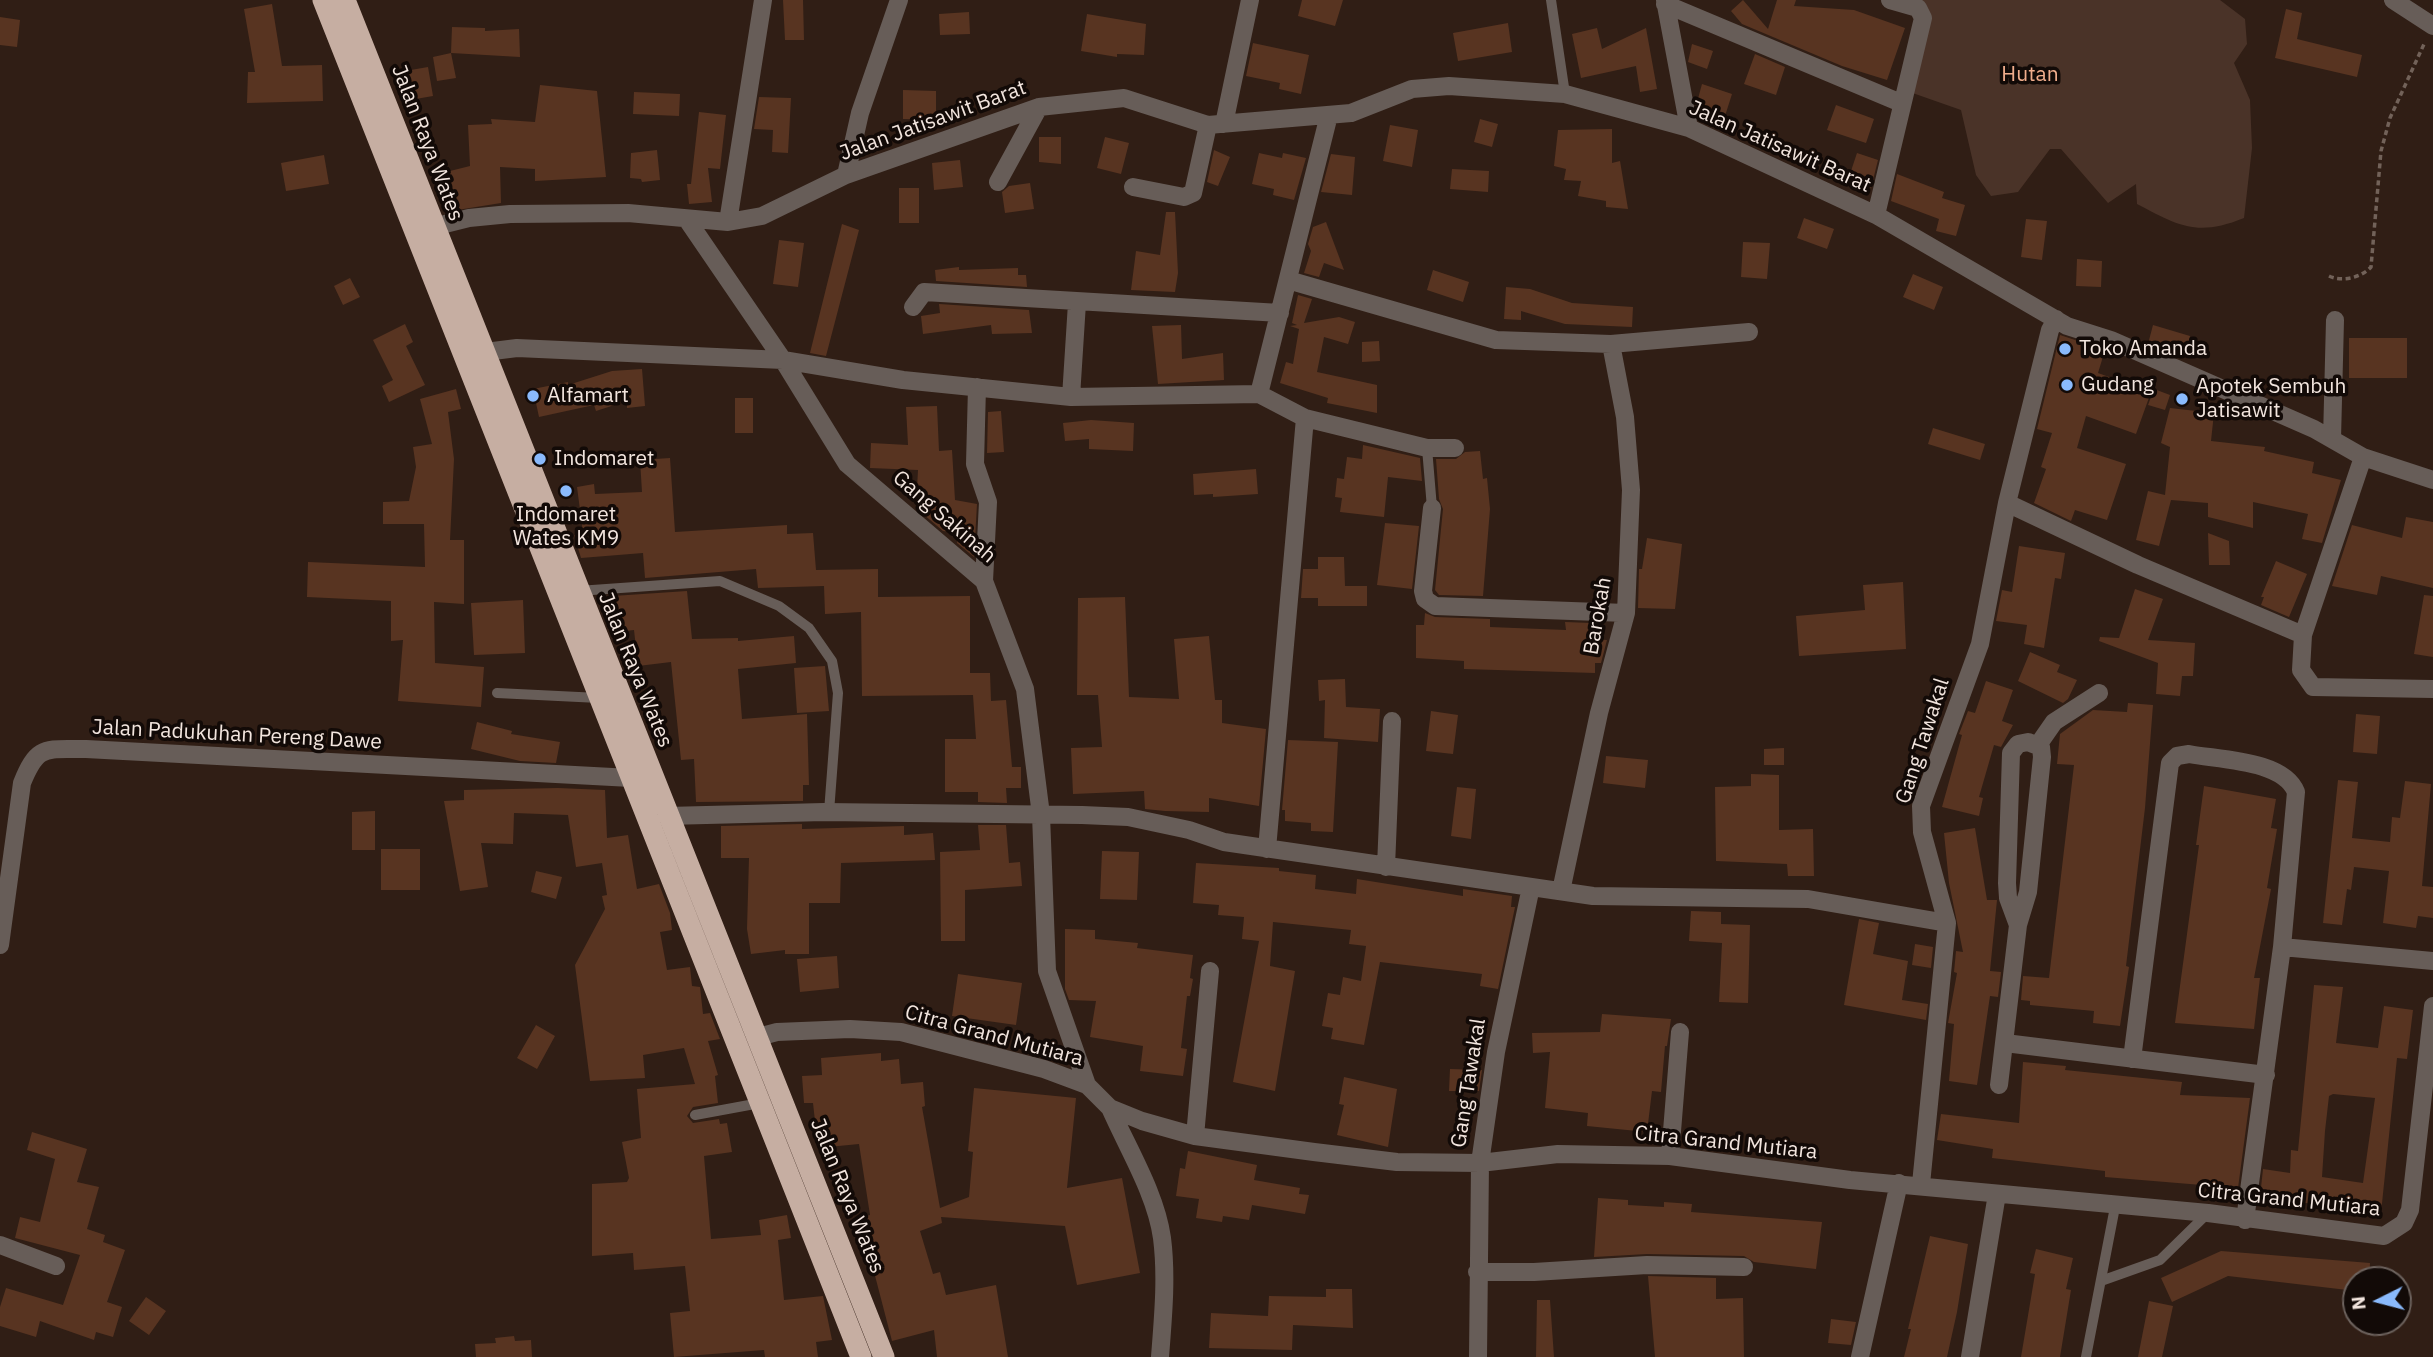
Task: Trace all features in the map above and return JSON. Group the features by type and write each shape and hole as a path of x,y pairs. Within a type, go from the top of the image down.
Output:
{"highway":[{"name":"Jalan Raya Wates","path":"323,0 423,229 485,352 884,1357"},
{"name":"Jalan Raya Wates","path":"345,0 423,229 600,698 861,1357"}],"street":[{"path":"728,222 763,0"},
{"path":"846,175 860,113 899,0"},
{"path":"1133,187 1184,197 1194,193 1251,0"},
{"path":"1876,215 1923,18 1918,8 1890,0"},
{"path":"1665,2 1901,103"},
{"path":"1665,2 1689,128"},
{"path":"2402,3 2433,26"},
{"name":"Jalan Jatisawit Barat","path":"423,229 510,214 628,214 688,221 728,222 762,216 846,175 1039,107 1124,98 1216,124 1351,113 1412,89 1449,86 1565,93 1689,128 1876,215 2056,319 2332,439 2364,457 2433,480"},
{"path":"998,182 1039,107"},
{"path":"1259,394 1329,116"},
{"name":"Gang Sakinah","path":"688,221 782,360 847,464 985,581 1025,689 1041,815 1047,971 1087,1085"},
{"path":"1288,280 1496,340 1611,344 1749,332"},
{"path":"913,307 924,292 1280,313"},
{"path":"1071,397 1077,303"},
{"name":"Gang Tawakal","path":"1921,1184 1947,923 1922,832 1922,806 1980,644 2007,503 2050,330 2056,319"},
{"path":"2332,439 2335,320"},
{"name":"Barokah","path":"1561,891 1600,713 1626,613 1631,490 1625,417 1611,344"},
{"path":"485,352 517,348 782,360 903,380 1071,397 1259,394 1305,418 1427,448 1455,448"},
{"path":"977,387 975,464 988,502 985,581"},
{"path":"1267,849 1305,418"},
{"path":"2364,457 2303,635 2301,670 2313,687 2433,689"},
{"path":"2007,503 2138,565 2303,635"},
{"path":"1432,508 1423,591 1425,598 1435,606 1626,613"},
{"path":"2038,745 2054,722 2099,693"},
{"path":"1386,867 1392,721"},
{"path":"2018,925 2008,898 2007,883 2011,753 2018,744 2038,745"},
{"path":"1998,1085 2018,925 2028,892 2042,751 2038,745"},
{"name":"Jalan Padukuhan Pereng Dawe","path":"0,945 22,783 31,760 43,751 86,749 631,778"},
{"path":"2132,1059 2170,763 2178,756 2189,754 2271,768 2290,779 2296,792 2282,947 2245,1220"},
{"path":"667,816 829,812 1128,817 1189,830 1224,842 1593,896 1808,899 1947,923"},
{"name":"Gang Tawakal","path":"1478,1357 1480,1163 1504,1009 1531,887"},
{"path":"2282,947 2433,961"},
{"path":"1195,1136 1210,971"},
{"name":"Citra Grand Mutiara","path":"758,1037 777,1032 850,1029 901,1032 1044,1069 1087,1085 1110,1108 1195,1136 1396,1162 1480,1163 1558,1154 1670,1156 1850,1180 1921,1184 2115,1207 2208,1213 2245,1220 2384,1236 2404,1223 2410,1210 2433,1006"},
{"path":"1670,1156 1680,1032"},
{"path":"2004,1043 2266,1075"},
{"path":"1110,1108 1153,1206 1162,1237 1164,1310 1160,1357"},
{"path":"1860,1357 1899,1183"},
{"path":"1970,1357 1997,1194"},
{"path":"0,1245 56,1266"},
{"path":"1477,1272 1534,1272 1647,1265 1744,1267"}],"lane":[{"path":"1551,0 1565,93"},
{"path":"1427,448 1432,508"},
{"path":"578,591 720,581 779,606 802,621 823,644 832,661 838,693 829,812"},
{"path":"497,692 600,698"},
{"path":"695,1115 760,1102"},
{"path":"2087,1357 2115,1207"},
{"path":"2101,1281 2161,1260 2208,1213"}],"path":[{"path":"2329,276 2347,278 2366,273 2371,267 2381,151 2390,118 2433,26"}],"green space":[{"name":"Hutan","path":"1890,0 2220,0 2245,19 2247,44 2234,63 2250,100 2252,148 2244,218 2228,224 2201,228 2177,223 2137,204 2136,184 2108,203 2061,149 2050,149 2018,192 1991,196 1976,175 1961,110 1904,90 1923,18"}],"building":[{"path":"783,0 803,0 804,40 785,40"},
{"path":"1302,0 1343,0 1335,26 1298,16"},
{"path":"1743,0 1768,29 1777,0 1796,0 1794,6 1854,10 1905,28 1887,80 1842,66 1742,24 1731,11"},
{"path":"272,4 282,66 322,65 323,101 247,103 248,72 255,72 244,9"},
{"path":"2286,9 2302,13 2297,39 2362,55 2357,77 2275,58"},
{"path":"969,12 970,34 940,35 939,14"},
{"path":"1087,14 1146,24 1144,55 1117,54 1117,57 1081,51"},
{"path":"0,17 20,20 17,47 0,45"},
{"path":"1508,23 1512,52 1458,61 1453,33"},
{"path":"452,27 485,28 485,31 519,29 520,57 451,53"},
{"path":"1597,28 1602,49 1646,28 1657,89 1640,92 1636,66 1581,78 1572,34"},
{"path":"1253,43 1309,55 1301,94 1279,89 1280,83 1246,76"},
{"path":"1692,44 1713,51 1707,69 1688,62"},
{"path":"451,53 456,78 437,81 433,57"},
{"path":"1755,54 1785,67 1776,95 1744,84"},
{"path":"428,67 433,96 410,100 405,71"},
{"path":"1702,84 1732,94 1725,116 1696,106"},
{"path":"540,85 597,91 606,177 535,181 535,169 500,167 501,203 451,211 442,173 470,166 468,125 492,124 491,119 535,122"},
{"path":"903,90 936,91 936,120 903,119"},
{"path":"634,92 680,94 679,116 633,114"},
{"path":"759,97 791,98 788,153 772,152 773,130 754,129"},
{"path":"1836,105 1874,119 1866,143 1827,130"},
{"path":"699,112 726,115 720,169 708,168 712,202 689,204 687,184 691,184"},
{"path":"1480,119 1498,124 1492,147 1474,142"},
{"path":"1390,125 1418,130 1412,167 1383,161"},
{"path":"1612,129 1612,163 1620,161 1628,209 1606,207 1606,201 1578,196 1581,181 1564,180 1566,169 1554,166 1558,130"},
{"path":"1039,137 1061,137 1061,164 1039,162"},
{"path":"1105,137 1129,143 1121,174 1097,168"},
{"path":"657,150 660,180 642,182 641,179 630,178 631,153"},
{"path":"1214,150 1230,157 1218,186 1207,182"},
{"path":"1259,153 1282,158 1283,153 1306,158 1294,200 1273,195 1274,189 1252,184"},
{"path":"1857,153 1878,160 1871,188 1848,180"},
{"path":"1331,154 1355,157 1352,195 1321,192"},
{"path":"324,155 329,184 286,191 281,163"},
{"path":"960,160 963,187 934,190 932,163"},
{"path":"1452,169 1489,171 1488,192 1450,189"},
{"path":"1897,174 1944,192 1942,198 1965,205 1956,236 1936,231 1939,219 1891,201"},
{"path":"1030,183 1034,209 1005,213 1002,192 1009,186"},
{"path":"899,188 919,188 919,223 899,223"},
{"path":"1166,212 1175,212 1178,273 1175,292 1131,290 1136,251 1160,255"},
{"path":"1804,218 1834,229 1827,249 1797,238"},
{"path":"2026,219 2047,221 2042,260 2021,257"},
{"path":"1326,222 1344,270 1324,263 1319,277 1304,273 1311,251 1308,244 1313,227"},
{"path":"842,224 859,230 826,356 810,353"},
{"path":"779,240 804,243 798,287 773,284"},
{"path":"1743,242 1770,243 1767,279 1741,277"},
{"path":"2077,259 2102,261 2101,287 2076,286"},
{"path":"959,267 959,270 1018,268 1018,275 1026,275 1027,287 936,281 935,270"},
{"path":"1433,270 1469,282 1463,302 1427,290"},
{"path":"1913,274 1943,287 1934,310 1903,297"},
{"path":"350,278 360,297 343,305 334,286"},
{"path":"1506,287 1530,289 1572,303 1633,307 1632,327 1565,324 1521,311 1521,320 1504,319"},
{"path":"1298,295 1312,299 1304,323 1339,317 1355,322 1348,344 1324,337 1317,372 1377,385 1377,413 1327,403 1328,398 1280,383 1286,362 1293,364 1299,329 1290,326 1297,325 1292,323"},
{"path":"939,304 1029,310 1032,333 992,334 991,325 923,334 921,316 940,313"},
{"path":"405,324 413,342 406,346 425,385 389,402 382,386 393,380 373,340"},
{"path":"1181,325 1182,359 1223,353 1224,380 1158,384 1152,326"},
{"path":"2153,325 2190,336 2187,357 2148,344"},
{"path":"2060,335 2105,350 2098,373 2151,392 2136,434 2086,416 2077,448 2126,464 2107,520 2075,510 2071,521 2034,503 2046,469 2041,467 2052,433 2037,429"},
{"path":"2349,338 2407,338 2407,378 2349,378"},
{"path":"1379,341 1380,361 1362,362 1362,342"},
{"path":"642,369 645,406 627,408 627,401 596,411 594,405 539,417 533,389 568,382 568,385 612,371"},
{"path":"456,389 461,409 448,412 454,459 450,540 464,540 464,604 434,602 435,663 484,667 481,707 398,701 403,640 391,641 391,601 307,597 308,562 425,567 424,524 383,524 383,502 409,501 416,467 413,447 432,444 420,399"},
{"path":"2154,389 2170,395 2165,410 2148,405"},
{"path":"735,398 753,398 753,433 735,433"},
{"path":"937,406 939,451 952,450 955,500 977,504 974,557 957,543 958,533 943,531 916,508 918,470 870,468 871,443 908,445 906,407"},
{"path":"2170,408 2214,413 2211,441 2265,447 2264,451 2314,462 2312,473 2341,480 2322,543 2302,539 2308,514 2253,502 2253,528 2208,517 2208,503 2171,500 2159,546 2136,540 2148,491 2165,495 2170,447 2161,443"},
{"path":"1001,411 1004,452 987,453 988,412"},
{"path":"1091,420 1134,423 1133,451 1089,449 1089,439 1065,441 1063,423"},
{"path":"1933,428 1985,444 1980,460 1928,444"},
{"path":"1363,445 1420,458 1422,481 1388,477 1384,517 1340,512 1342,498 1335,497 1337,478 1344,479 1347,457 1362,459"},
{"path":"1480,451 1483,479 1487,478 1490,509 1483,596 1439,595 1435,590 1443,509 1439,499 1436,459 1456,459 1465,452"},
{"path":"670,458 675,532 787,525 787,534 813,533 816,570 878,569 878,597 970,596 970,673 990,673 991,701 1006,700 1012,767 1021,767 1021,788 1006,788 1007,803 978,802 978,792 945,792 945,739 976,739 973,695 862,696 861,612 825,614 824,586 758,588 756,569 645,578 643,553 581,558 574,535 583,533 577,487 594,484 595,494 642,492 640,460"},
{"path":"1256,469 1258,494 1213,497 1213,494 1194,495 1193,474"},
{"path":"2406,517 2433,522 2433,588 2381,576 2377,595 2332,586 2352,525 2402,538"},
{"path":"1385,523 1419,526 1412,589 1377,585"},
{"path":"2208,533 2229,541 2230,565 2209,565"},
{"path":"1647,538 1682,544 1675,609 1638,608 1639,569 1642,569"},
{"path":"2019,546 2065,553 2061,579 2055,578 2044,648 2024,644 2027,625 1996,621 2002,590 2012,592"},
{"path":"1318,557 1344,557 1345,586 1367,586 1367,606 1318,606 1318,598 1301,598 1303,569 1318,569"},
{"path":"2276,561 2307,574 2289,617 2261,605 2264,597 2261,597"},
{"path":"1903,582 1906,649 1799,656 1796,616 1865,610 1863,585"},
{"path":"2135,589 2163,599 2148,640 2195,643 2193,676 2182,676 2180,696 2156,694 2158,663 2099,641 2100,637 2119,638"},
{"path":"687,591 692,639 738,638 738,641 794,636 796,663 738,669 742,719 807,714 809,785 803,785 803,801 696,802 694,759 681,760 671,662 638,666 634,630 616,632 613,596"},
{"path":"2424,595 2433,596 2433,657 2414,654"},
{"path":"1125,597 1129,697 1179,699 1174,639 1209,636 1215,700 1222,700 1222,723 1266,729 1259,806 1209,798 1209,812 1165,811 1145,809 1144,791 1073,794 1071,748 1102,747 1098,695 1077,695 1078,598"},
{"path":"523,600 525,653 474,655 471,603"},
{"path":"1425,613 1435,617 1490,619 1490,627 1566,630 1565,622 1591,623 1592,639 1607,640 1601,663 1595,663 1595,673 1464,669 1464,661 1416,658 1416,625 1424,625"},
{"path":"2030,652 2060,665 2057,672 2077,680 2068,699 2063,703 2018,681"},
{"path":"825,666 829,711 797,713 794,668"},
{"path":"1345,679 1346,707 1380,709 1378,742 1324,738 1325,700 1319,701 1318,680"},
{"path":"1986,681 2013,690 2002,721 2013,725 2001,747 1994,745 1979,797 1983,798 1979,816 1942,807 1962,735 1959,734 1968,711 1975,713"},
{"path":"2128,703 2153,705 2145,808 2126,966 2129,967 2120,1026 2093,1023 2094,1011 2030,1005 2030,1001 2021,1000 2023,976 2049,978 2074,765 2057,764 2060,734 2093,710 2127,712"},
{"path":"1431,711 1458,715 1453,754 1426,751"},
{"path":"2356,714 2380,716 2377,754 2353,752"},
{"path":"477,722 512,731 511,734 560,742 556,763 520,761 471,749"},
{"path":"1288,740 1338,742 1333,832 1311,831 1311,823 1285,821 1285,810 1282,810"},
{"path":"1784,748 1784,765 1764,765 1764,749"},
{"path":"1606,756 1648,760 1645,788 1603,783"},
{"path":"1751,774 1779,775 1779,830 1813,829 1814,876 1788,876 1787,864 1716,861 1715,787 1751,786"},
{"path":"2338,780 2358,782 2352,838 2390,842 2392,817 2400,818 2405,781 2431,784 2422,886 2433,887 2433,918 2418,916 2416,928 2383,923 2389,871 2354,867 2351,890 2347,889 2342,925 2323,923"},
{"path":"2204,786 2276,799 2271,828 2277,829 2267,888 2271,889 2254,978 2260,978 2254,1029 2175,1023 2199,845 2196,845"},
{"path":"1457,787 1476,789 1471,839 1451,836"},
{"path":"464,790 605,790 607,838 628,835 637,889 659,884 670,913 672,930 660,932 667,970 690,967 692,986 700,987 703,1014 710,1013 720,1039 708,1041 718,1075 715,1076 718,1103 693,1107 687,1116 693,1123 719,1119 720,1124 727,1123 732,1152 704,1156 711,1239 761,1235 759,1220 787,1215 791,1238 778,1240 784,1300 823,1296 832,1340 816,1342 818,1357 765,1357 764,1350 674,1357 670,1313 690,1311 685,1266 634,1270 633,1253 592,1256 592,1184 627,1182 629,1178 622,1142 641,1138 637,1089 695,1084 684,1048 643,1055 645,1078 590,1081 575,965 605,909 602,896 607,895 602,863 576,867 568,815 514,813 513,844 481,843 488,887 460,891 444,801 464,800"},
{"path":"375,811 375,850 352,850 352,812"},
{"path":"802,824 802,829 904,826 904,835 933,833 935,860 841,863 840,903 809,903 809,954 785,954 785,950 751,954 747,929 749,858 721,858 721,826"},
{"path":"978,825 1006,825 1009,863 1020,862 1022,886 965,890 965,941 941,941 940,852 980,850"},
{"path":"1975,828 1987,900 1997,900 1990,971 2001,972 1998,997 1990,996 1977,1085 1949,1081 1954,1024 1948,1023 1957,973 1954,972 1956,951 1963,952 1949,883 1944,833"},
{"path":"381,849 420,849 420,890 381,890"},
{"path":"1102,851 1139,852 1137,900 1100,899"},
{"path":"1196,863 1279,868 1279,871 1316,875 1315,889 1356,894 1357,879 1463,896 1463,889 1512,896 1511,907 1515,907 1498,989 1480,986 1482,974 1380,962 1364,1045 1331,1039 1333,1028 1322,1026 1328,993 1340,995 1343,977 1361,981 1366,946 1349,944 1351,930 1273,922 1270,966 1295,971 1275,1091 1233,1082 1259,941 1242,939 1244,917 1218,915 1219,905 1193,903"},
{"path":"536,871 562,877 556,899 531,892"},
{"path":"1691,911 1721,912 1721,924 1750,925 1748,1003 1719,1002 1722,943 1689,941"},
{"path":"1859,919 1879,923 1873,954 1908,961 1902,1000 1928,1004 1926,1020 1844,1005"},
{"path":"1065,929 1095,930 1095,939 1138,943 1137,948 1193,955 1190,978 1193,979 1190,996 1187,996 1181,1048 1187,1049 1183,1076 1140,1071 1143,1046 1090,1037 1096,1001 1069,1000 1065,989"},
{"path":"1915,944 1933,947 1931,968 1912,965"},
{"path":"837,956 839,988 800,992 797,959"},
{"path":"958,974 1022,983 1016,1025 952,1016"},
{"path":"2314,985 2343,987 2336,1043 2378,1048 2384,1006 2413,1010 2407,1059 2397,1058 2381,1213 2260,1197 2263,1169 2290,1173 2291,1150 2298,1151","holes":["2333,1094 2375,1098 2363,1183 2322,1177 2329,1096"]},
{"path":"1602,1014 1671,1019 1665,1046 1661,1092 1652,1091 1647,1132 1587,1126 1588,1113 1545,1108 1550,1052 1533,1053 1532,1033 1600,1032"},
{"path":"536,1025 555,1036 537,1069 517,1058"},
{"path":"881,1053 881,1061 899,1059 901,1084 923,1082 925,1106 922,1107 940,1208 969,1197 973,1152 968,1151 974,1088 1076,1098 1067,1188 1122,1178 1140,1273 1077,1285 1065,1226 941,1217 942,1223 920,1231 933,1274 940,1272 946,1295 996,1285 1008,1357 937,1357 934,1330 892,1341 873,1268 870,1269 859,1231 858,1219 870,1215 859,1144 818,1148 813,1103 804,1103 802,1076 822,1075 821,1058"},
{"path":"2023,1062 2066,1066 2065,1070 2182,1082 2180,1095 2250,1098 2238,1188 2105,1177 2105,1171 1992,1158 1993,1149 1937,1140 1941,1114 2019,1123"},
{"path":"1450,1069 1482,1070 1479,1091 1449,1091"},
{"path":"1344,1077 1397,1089 1388,1147 1337,1135 1344,1105 1339,1104"},
{"path":"32,1132 87,1149 77,1182 99,1187 87,1229 105,1235 103,1242 125,1250 107,1302 122,1307 113,1337 96,1332 94,1340 40,1321 36,1337 0,1326 0,1307 6,1288 63,1305 80,1255 15,1238 20,1217 40,1222 55,1159 27,1150"},
{"path":"1188,1151 1257,1165 1254,1180 1300,1188 1299,1194 1309,1195 1305,1214 1252,1205 1249,1220 1223,1216 1222,1222 1196,1218 1199,1199 1176,1196 1180,1168 1185,1169"},
{"path":"1598,1198 1628,1200 1628,1205 1664,1207 1664,1202 1692,1204 1691,1212 1822,1222 1816,1269 1754,1262 1744,1256 1647,1254 1594,1257"},
{"path":"1930,1236 1968,1244 1957,1312 1947,1357 1904,1357 1911,1329 1908,1329"},
{"path":"2036,1249 2073,1258 2066,1289 2071,1290 2060,1357 2021,1357 2035,1274 2030,1273"},
{"path":"2221,1251 2370,1263 2370,1266 2342,1266 2342,1289 2228,1276 2172,1302 2161,1278"},
{"path":"1648,1276 1716,1278 1716,1299 1743,1298 1744,1357 1655,1357"},
{"path":"1326,1289 1352,1289 1353,1328 1293,1325 1292,1350 1209,1348 1211,1313 1268,1316 1269,1296 1326,1297"},
{"path":"146,1297 166,1311 149,1335 129,1321"},
{"path":"1537,1300 1550,1300 1554,1357 1536,1357"},
{"path":"2149,1301 2173,1306 2162,1357 2138,1357"},
{"path":"1831,1319 1856,1322 1851,1345 1828,1343"},
{"path":"514,1336 515,1341 531,1340 532,1357 476,1357 475,1344 496,1343 495,1338"}],"place":[{"name":"Toko Amanda","path":"2065,349"},
{"name":"Gudang","path":"2067,385"},
{"name":"Alfamart","path":"533,396"},
{"name":"Apotek Sembuh Jatisawit","path":"2182,399"},
{"name":"Indomaret","path":"540,459"},
{"name":"Indomaret Wates KM9","path":"566,491"}]}
